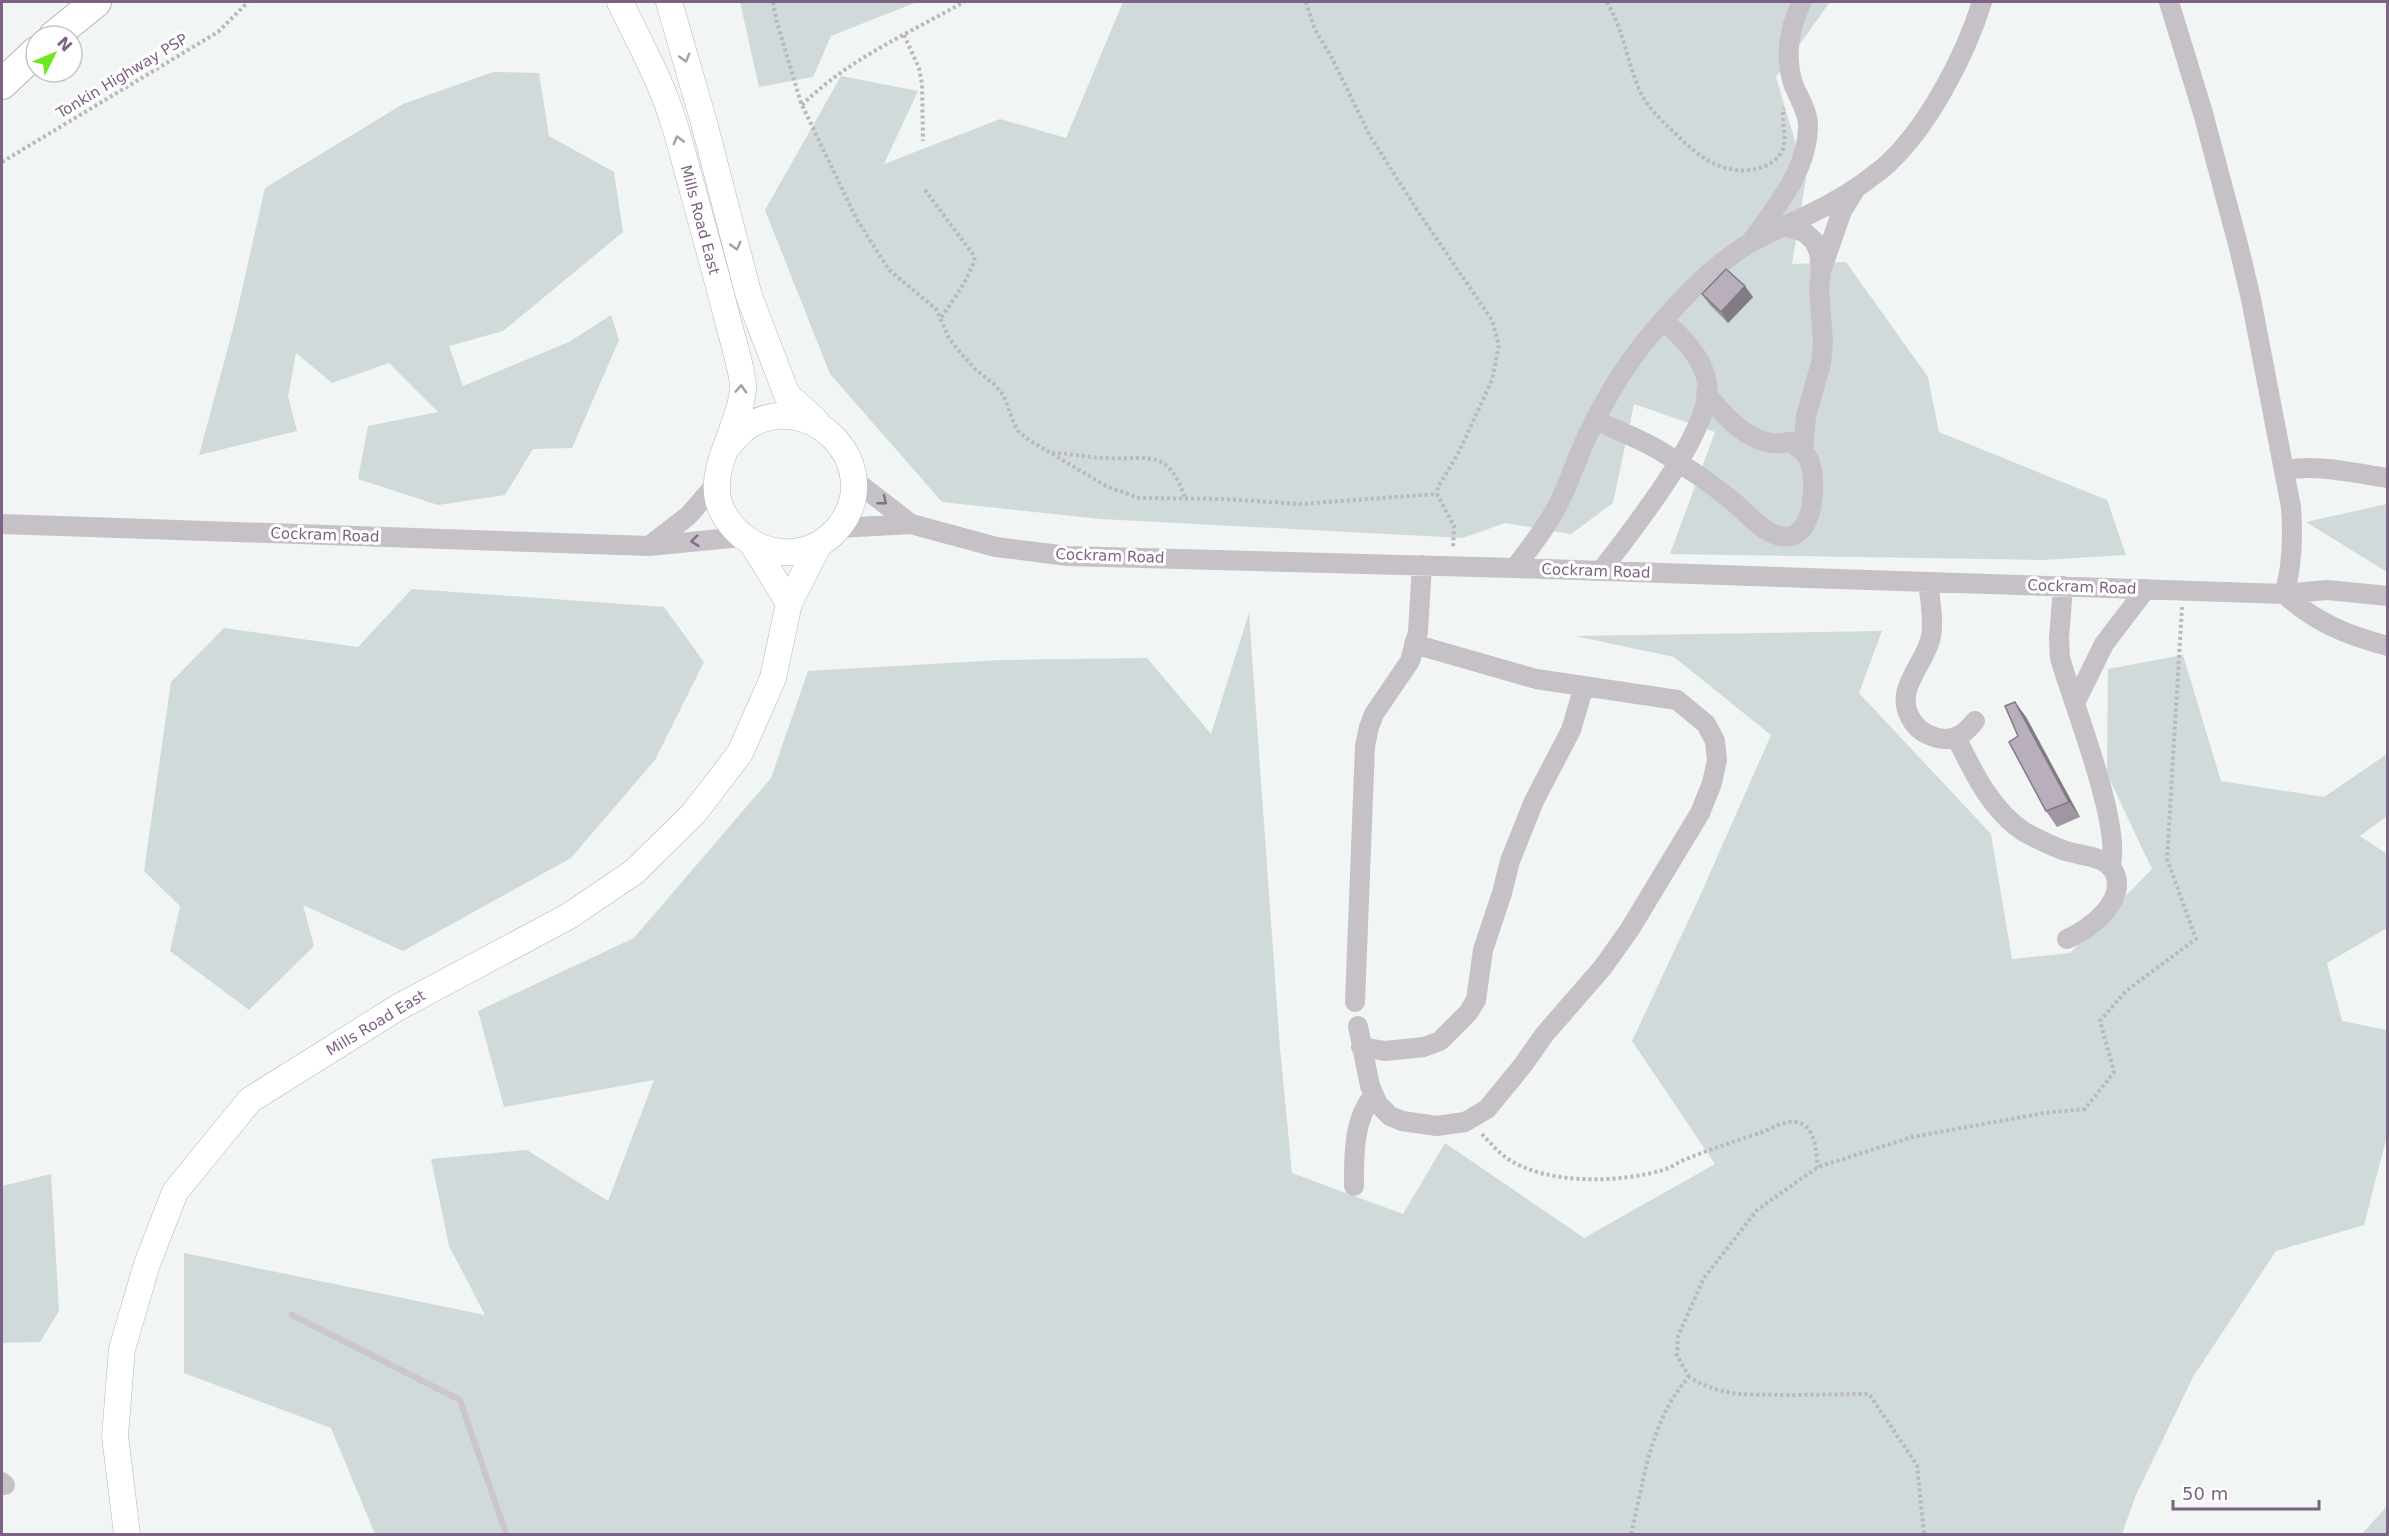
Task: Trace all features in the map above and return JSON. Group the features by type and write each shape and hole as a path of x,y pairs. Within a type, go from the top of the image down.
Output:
{"highway":[{"path":"69,24 96,2"},
{"path":"2,84 24,63"}],"main road":[{"name":"Mills Road East","path":"620,2 672,116 744,388 728,446"},
{"name":"Mills Road East","path":"669,2 703,120 749,296 788,395 826,429"},
{"path":"747,541 775,552 797,552 819,544 839,528 848,513 854,480 845,452 840,443 826,429 806,419 784,416 762,419 743,430 728,446 719,464 716,484 719,504 728,522 747,541 789,603"},
{"name":"Mills Road East","path":"127,1534 115,1436 122,1349 147,1264 175,1192 250,1100 397,1008 569,916 634,872 694,813 740,753 773,678 789,603 819,544"}],"street":[{"path":"1750,243 1796,176 1807,138 1808,122 1794,86 1789,65 1790,33 1802,2"},
{"path":"1515,568 1554,514 1596,420 1617,384 1663,320 1721,262 1750,243 1807,216 1859,184 1882,168 1906,145 1927,117 1947,81 1982,2"},
{"path":"2169,2 2209,133 2241,259 2284,470 2293,529 2289,580 2284,594 2321,622 2352,636 2388,646"},
{"path":"1821,271 1842,211 1859,184"},
{"path":"1783,226 1803,232 1814,240 1819,252 1821,271 1819,289 1823,343 1821,363 1806,416 1803,452"},
{"path":"1601,571 1686,452 1701,419 1707,385 1703,367 1688,344 1663,320"},
{"path":"1596,420 1661,451 1722,492 1766,530 1779,535 1791,536 1801,530 1810,513 1814,491 1811,466 1803,452 1791,442 1772,443 1757,439 1726,416 1706,394"},
{"path":"2284,470 2303,466 2388,478"},
{"name":"Cockram Road","path":"854,480 911,524"},
{"path":"649,546 688,516 716,484"},
{"name":"Cockram Road","path":"2,524 649,546 747,541"},
{"name":"Cockram Road","path":"839,528 911,524 996,547 1068,556 1422,565 2284,594 2327,590 2388,596"},
{"path":"1355,1002 1365,746 1374,714 1410,661 1418,632 1422,565"},
{"path":"1928,582 1931,635 1928,647 1908,683 1905,705 1915,726 1936,738 1956,737 1975,721"},
{"path":"2063,586 2059,638 2060,658 2099,780 2109,823 2113,859 2110,867"},
{"path":"2075,703 2104,644 2146,589"},
{"path":"1358,1026 1360,1047 1370,1086 1390,1116 1402,1121 1437,1126 1455,1125 1487,1109 1544,1035 1603,967 1630,928 1694,822 1712,783 1718,760 1715,741 1706,724 1690,708 1677,700 1536,679 1414,644"},
{"path":"1360,1047 1385,1051 1424,1047 1440,1041 1468,1012 1476,1000 1483,950 1510,861 1534,801 1570,730 1584,686"},
{"path":"1956,737 1983,788 1997,806 2024,831 2062,850 2098,859 2110,867 2117,880 2111,903 2086,928 2067,939"},
{"path":"1354,1186 1357,1133 1368,1102 1374,1095"}],"path":[{"name":"Tonkin Highway PSP","path":"2,162 218,32 248,2"},
{"path":"773,2 802,105 856,218 889,270 936,309 958,350 1004,396 1018,431 1119,492 1139,498 1224,499 1300,504 1437,494"},
{"path":"802,105 813,94 861,59 964,2"},
{"path":"1306,2 1315,30 1331,56 1371,136 1419,213 1492,320 1497,334 1499,345 1492,380 1459,452 1438,487 1437,494 1454,526 1452,566"},
{"path":"1607,2 1615,15 1641,93 1650,107 1697,154 1715,165 1742,171 1754,170 1764,167 1781,153 1784,146 1782,115 1794,86"},
{"path":"904,35 920,68 923,141"},
{"path":"925,190 975,257 963,286 941,318"},
{"path":"1051,453 1074,453 1104,458 1150,457 1163,462 1173,470 1186,500"},
{"path":"1924,1534 1917,1465 1869,1394 1755,1396 1729,1394 1703,1385 1689,1377 1677,1354 1678,1336 1704,1278 1757,1210 1818,1167 1912,1137 2044,1113 2085,1109 2114,1072 2100,1021 2126,991 2196,939 2167,859 2183,591"},
{"path":"1470,1119 1491,1144 1507,1158 1540,1173 1609,1179 1664,1170 1721,1146 1794,1122 1802,1123 1812,1134 1818,1167"},
{"path":"1631,1534 1651,1447 1661,1417 1679,1388 1689,1377"}],"shaded area":[{"path":"740,2 917,2 831,36 813,77 759,87"},
{"path":"1123,2 1830,2 1776,77 1806,178 1792,264 1846,262 1928,377 1939,432 2107,500 2126,555 2043,560 1670,554 1715,432 1634,404 1613,503 1571,534 1505,523 1463,538 1101,519 942,502 830,374 765,210 841,76 918,91 884,164 1000,119 1066,138"},
{"path":"493,72 539,73 549,136 614,172 623,232 503,331 449,346 463,386 569,342 611,315 619,340 572,448 533,449 505,495 438,505 358,479 368,426 438,412 389,363 332,383 296,353 288,396 297,431 199,455 234,325 265,188 403,104"},
{"path":"2387,504 2387,572 2306,522"},
{"path":"412,589 664,607 704,662 655,760 571,858 403,951 303,905 314,946 249,1010 170,951 180,906 144,871 171,682 224,628 358,647"},
{"path":"1249,613 1280,1048 1292,1173 1403,1214 1445,1143 1584,1238 1715,1164 1632,1041 1699,898 1771,735 1674,657 1575,636 1882,631 1859,693 1991,834 2012,959 2070,953 2152,869 2107,774 2108,669 2183,655 2221,781 2324,797 2387,754 2387,816 2360,836 2387,854 2387,928 2327,963 2342,1021 2387,1030 2387,1136 2364,1225 2276,1251 2193,1377 2136,1495 2122,1534 375,1534 331,1428 184,1373 184,1253 485,1315 449,1246 431,1159 527,1150 608,1201 654,1080 504,1107 478,1011 634,938 771,778 808,671 1001,660 1147,658 1211,734"},
{"path":"51,1174 59,1311 40,1342 2,1343 2,1186"},
{"path":"2387,1506 2387,1534 2362,1534"}],"building":[{"path":"1726,269 1745,286 1721,312 1702,294"},
{"path":"2015,702 2069,802 2046,811 2009,742 2018,736 2005,706"}],"waterway":[{"path":"292,1315 460,1400 506,1534"}]}
